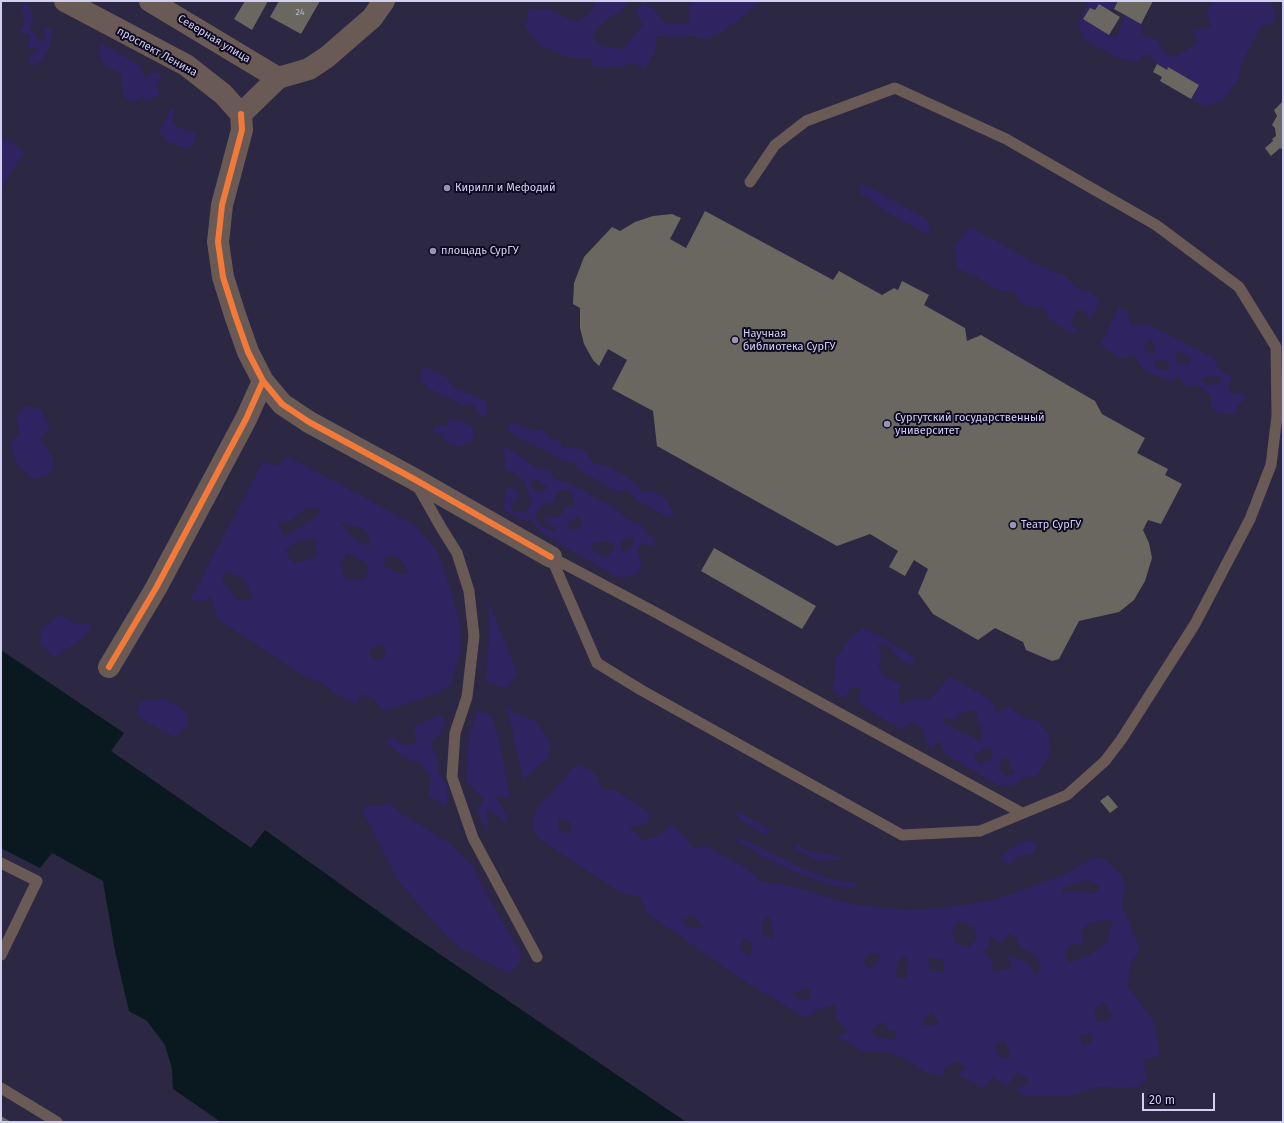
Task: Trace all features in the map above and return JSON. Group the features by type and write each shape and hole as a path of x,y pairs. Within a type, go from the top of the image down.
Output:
{"street":[{"name":"Северная улица","path":"150,1 278,78"},
{"path":"384,1 372,18 327,57 309,69 278,78 241,114 242,130 222,205 218,242 223,277 248,352 263,381 282,404 309,422 414,479 551,557"},
{"name":"проспект Ленина","path":"78,4 186,65 223,94 241,114"},
{"path":"109,667 163,574 246,419 263,381"}],"lane":[{"path":"551,557 597,662 641,690 902,835 980,831 1067,796 1105,761 1121,740 1195,624 1250,519 1271,465 1277,416 1276,347 1239,287 1156,225 1006,139 895,88 806,121 775,145 750,182"},
{"path":"414,479 457,553 469,591 474,636 467,697 455,733 452,777 473,838 538,957"},
{"path":"551,557 1022,813"},
{"path":"1,863 37,881 1,955"},
{"path":"1,1088 57,1122"}],"shaded area":[{"path":"595,1 630,1 623,9 606,20 592,34 600,46 622,49 643,24 635,12 644,2 654,9 665,23 690,24 688,5 696,1 762,1 720,34 705,40 692,36 657,36 655,51 645,69 633,63 618,68 594,68 590,58 568,58 540,45 525,27 529,10 549,10 577,22 591,12"},
{"path":"1089,1 1118,1 1114,9 1096,13 1096,22 1109,36 1117,37 1125,15 1141,24 1142,35 1157,39 1162,49 1174,57 1197,43 1193,31 1211,26 1207,14 1212,1 1270,1 1276,13 1273,22 1260,28 1241,65 1239,79 1223,100 1205,107 1191,99 1199,85 1168,67 1167,70 1157,64 1148,54 1136,62 1115,57 1084,39 1077,24"},
{"path":"26,2 32,11 33,24 30,30 37,35 39,43 45,38 44,28 54,29 49,49 42,60 32,66 27,60 38,49 28,47 30,35 19,32 25,22 21,8"},
{"path":"101,43 140,65 146,79 152,72 162,73 156,87 161,94 147,101 142,96 134,103 123,97 121,73 105,66 98,52"},
{"path":"171,107 175,111 172,120 178,127 197,133 193,146 185,149 168,142 159,132"},
{"path":"1,137 25,151 1,190"},
{"path":"861,184 872,188 928,220 930,232 926,234 880,208 867,195 859,195"},
{"path":"970,227 1045,268 1066,276 1077,289 1091,292 1100,300 1094,313 1088,319 1084,310 1077,310 1071,323 1081,334 1069,332 1049,319 1043,306 1036,309 1021,303 1013,290 1001,292 984,281 957,268 955,246"},
{"path":"1119,307 1127,311 1132,325 1145,323 1215,359 1219,369 1231,376 1229,392 1245,394 1245,400 1237,407 1236,414 1220,414 1211,408 1211,396 1198,385 1188,387 1177,377 1172,383 1142,368 1137,359 1132,355 1122,359 1100,345","holes":["1149,340 1154,342 1155,353 1148,353 1144,346","1183,352 1190,357 1190,365 1178,363 1175,355","1161,359 1169,363 1169,370 1157,369 1154,361","1211,376 1221,378 1218,384 1206,385 1200,378"]},
{"path":"430,368 446,377 455,388 486,401 488,412 485,417 477,413 477,408 473,404 462,406 422,383 422,369"},
{"path":"24,405 40,409 50,428 40,439 54,458 52,473 34,479 17,464 10,443 20,434 16,418"},
{"path":"448,417 464,422 474,428 473,441 458,447 444,441 444,433 434,433 433,427 447,425"},
{"path":"515,422 533,431 543,429 550,438 558,439 564,448 570,446 586,452 593,463 609,467 631,479 642,491 655,492 666,499 674,514 668,518 640,502 626,489 618,492 579,470 573,461 562,461 552,454 514,435 506,426"},
{"path":"504,446 519,455 533,467 549,470 555,479 570,484 613,507 631,521 641,524 647,534 655,539 654,547 642,543 637,551 642,563 638,574 619,578 540,532 531,520 519,520 504,509 505,487 517,489 519,498 511,503 512,510 526,513 532,502 523,480 514,473 505,470","holes":["537,480 547,487 543,492 535,491 530,483","570,490 575,506 565,507 563,513 555,518 545,516 545,522 557,528 553,532 539,524 535,514 544,503 552,503 558,491","578,517 583,521 579,529 568,529 569,522","635,537 631,547 623,552 620,543 625,538","613,541 615,546 607,558 594,552 590,543"]},
{"path":"286,455 417,526 438,552 459,617 461,650 451,684 438,693 384,711 374,699 361,694 356,704 342,698 320,682 304,676 218,619 210,596 203,602 190,600 263,461 279,466","holes":["307,508 321,509 313,519 285,536 278,524 292,519","340,522 366,530 371,546 356,540","316,538 316,557 294,564 285,550 297,542","348,553 369,565 365,580 346,580 340,563","386,556 399,557 408,571 402,575 384,566","227,572 244,578 253,599 237,600 221,579","379,643 387,651 382,660 372,660 369,652"]},
{"path":"488,599 517,673 507,688 485,682 490,635"},
{"path":"61,615 74,623 91,624 87,635 55,657 40,643 41,628"},
{"path":"862,628 880,636 915,658 913,666 900,659 888,646 877,644 882,655 878,666 884,676 901,685 899,691 901,704 913,698 930,699 950,676 991,700 997,712 1008,707 1025,718 1038,721 1049,734 1050,756 1036,776 1022,778 1015,786 998,785 946,755 939,741 930,749 921,727 913,721 902,730 858,703 861,687 851,687 844,699 831,689 835,680 835,660 849,639","holes":["969,709 978,713 977,722 983,730 980,741 942,722 944,717 953,720","984,748 992,750 990,761 980,764 974,755","1008,757 1010,765 1015,773 1006,776 998,769 1002,759"]},
{"path":"1,650 124,733 111,751 251,848 265,830 400,927 686,1122 221,1122 173,1089 172,1069 165,1045 147,1021 129,1011 115,951 103,881 52,853 40,868 1,848"},
{"path":"163,698 188,712 188,727 175,737 136,716 141,701"},
{"path":"506,703 514,713 536,721 551,742 548,758 523,780"},
{"path":"477,710 491,716 499,737 510,799 496,795 507,815 506,823 487,808 487,832 477,812 484,798 466,782 468,740"},
{"path":"440,714 446,722 440,734 430,743 438,758 438,771 448,788 446,807 429,796 429,776 420,763 401,756 385,741 391,737 406,746 416,743 414,727"},
{"path":"577,764 594,772 603,790 614,789 651,814 646,824 629,827 644,840 661,834 671,824 687,837 694,849 704,845 746,868 762,882 783,884 852,904 910,910 948,907 994,900 1065,874 1094,857 1104,859 1122,876 1126,886 1122,905 1140,949 1130,964 1128,986 1155,1023 1160,1056 1144,1060 1147,1081 1139,1087 1097,1087 1072,1096 1027,1096 1014,1091 1030,1081 1018,1072 1008,1086 993,1077 984,1088 957,1075 967,1067 957,1062 945,1067 943,1076 925,1072 906,1060 888,1052 864,1052 836,1036 848,1032 836,1019 836,1004 818,1010 806,1018 746,982 648,914 639,897 620,892 539,839 532,828 535,810","holes":["558,819 570,821 571,834 559,830","1088,880 1100,886 1095,894 1078,891 1060,894 1064,887","770,914 773,939 763,935 762,922","694,915 704,928 686,926 682,919","1113,919 1106,944 1089,955 1068,963 1065,952 1073,943 1084,945 1081,930 1090,923","958,921 974,927 976,939 969,948 956,943 952,933","1009,934 1016,938 1019,946 1035,955 1042,968 1035,975 1029,963 1005,954 1012,967 993,973 992,961 983,951 989,945 990,936 1001,944","744,938 753,943 749,958 740,947","872,953 881,954 875,966 868,968 862,959","908,956 906,979 895,977 899,958","928,957 944,960 943,973 930,970","810,987 811,997 800,1001 792,993","1104,1003 1112,1015 1105,1022 1095,1022 1095,1008","932,1012 939,1024 924,1026 924,1019","883,1022 889,1031 896,1030 896,1040 877,1037 870,1030","1091,1033 1093,1042 1083,1046 1080,1036","1004,1040 1011,1057 1000,1059 995,1046"]},
{"path":"392,804 400,813 447,841 473,866 487,895 521,953 520,962 509,974 469,953 450,940 398,881 362,811 366,806"},
{"path":"732,809 773,831 763,834 740,820"},
{"path":"731,836 747,841 797,866 831,879 858,883 854,888 835,886 797,873 759,855"},
{"path":"1026,840 1036,843 1035,853 1017,857 1008,866 1000,858 1010,849"},
{"path":"797,843 808,851 829,854 843,860 819,861 793,848"}],"building":[{"path":"245,1 268,1 252,30 234,19"},
{"path":"279,1 320,1 301,34 270,17"},
{"path":"1118,1 1153,1 1141,24 1114,9"},
{"path":"1099,4 1120,17 1109,35 1083,19 1090,8 1095,10"},
{"path":"1157,64 1167,70 1168,67 1199,85 1191,99 1160,81 1162,77 1153,72"},
{"path":"1283,101 1283,148 1280,148 1271,156 1265,148 1276,136 1275,128 1272,125 1277,116 1274,110"},
{"name":"Сургутский государственный университет","path":"705,211 833,280 839,271 882,295 894,288 898,290 902,281 929,295 924,305 965,328 967,341 981,335 1095,401 1102,414 1145,438 1137,453 1168,469 1165,475 1182,484 1161,524 1148,520 1143,530 1149,543 1152,558 1145,581 1134,600 1119,612 1079,621 1059,659 1052,661 1026,650 1023,642 995,628 978,640 933,614 918,593 928,569 914,560 905,576 889,567 898,551 870,534 837,546 657,446 653,411 612,389 627,360 608,349 599,366 593,360 584,344 580,328 580,308 573,304 574,283 584,257 612,227 620,231 635,222 653,216 672,214 681,218 670,239 686,248"},
{"path":"714,548 816,606 802,629 701,571"},
{"path":"1108,795 1118,807 1110,813 1100,801"},
{"path":"1,1116 11,1122 1,1122"}],"cycle path":[{"path":"241,114 242,130 222,205 218,242 223,277 235,315 248,352 263,381 282,404 309,422 414,479 551,557"},
{"path":"109,667 156,588 246,419 263,381"}],"place":[{"name":"Кирилл и Мефодий","path":"447,188"},
{"name":"площадь СурГУ","path":"433,251"},
{"name":"Научная библиотека СурГУ","path":"735,340"},
{"name":"Сургутский государственный университет","path":"887,424"},
{"name":"Театр СурГУ","path":"1013,525"}]}
